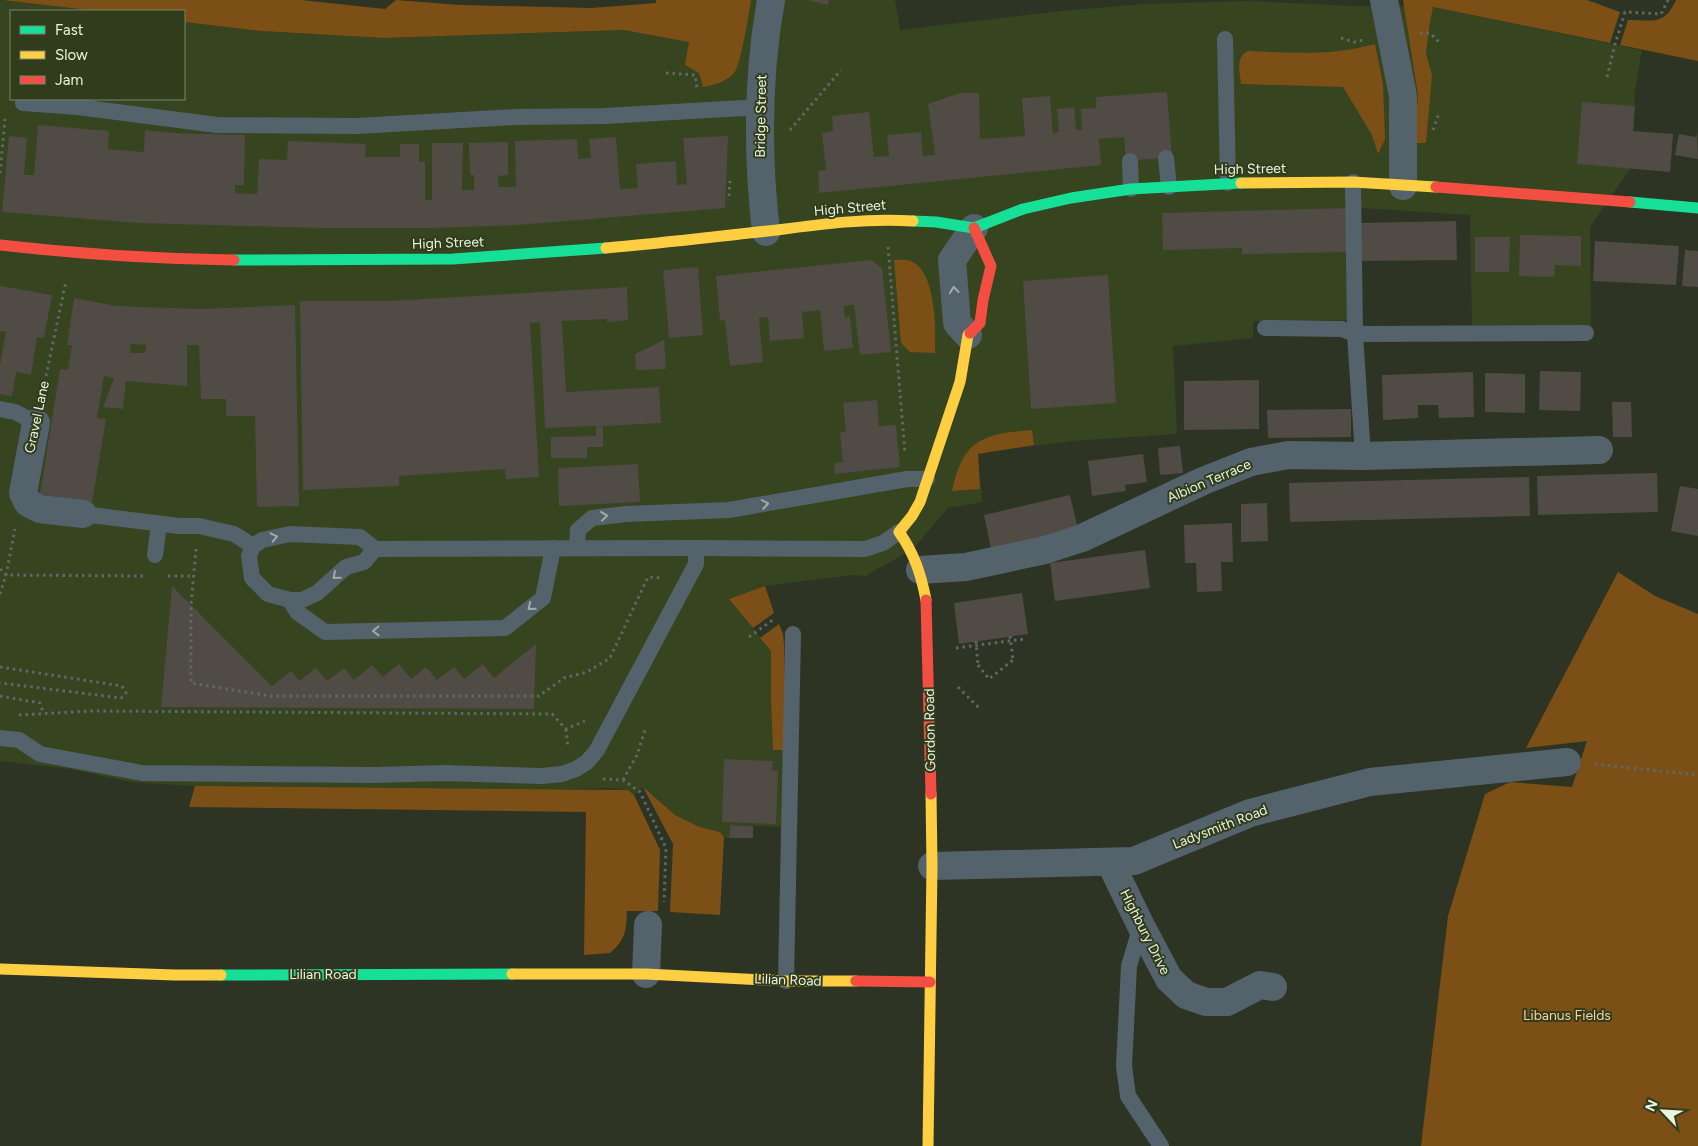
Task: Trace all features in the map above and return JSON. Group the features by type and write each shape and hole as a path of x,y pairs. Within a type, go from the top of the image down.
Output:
{"street":[{"name":"Bridge Street","path":"766,232 760,143 760,109 764,42 772,0"},
{"path":"1384,0 1403,96 1404,186"},
{"name":"High Street","path":"0,245 70,253 165,259 262,261 453,259 653,244 883,218 936,222 974,228 1024,209 1071,198 1131,189 1228,183 1353,182 1524,193 1698,208"},
{"path":"968,335 957,323 952,260 974,228"},
{"path":"899,532 920,502 960,382 968,335 980,323 991,266 974,228"},
{"name":"Gravel Lane","path":"22,493 36,423"},
{"name":"Albion Terrace","path":"920,570 966,567 1045,550 1082,538 1204,481 1251,462 1288,455 1363,456 1600,450"},
{"path":"22,493 28,503 40,509 83,514"},
{"name":"Gordon Road","path":"899,532 912,550 920,570 927,603 932,866 928,1146"},
{"name":"Ladysmith Road","path":"932,866 1134,861 1250,813 1370,782 1567,762"},
{"name":"Highbury Drive","path":"1110,862 1140,926 1169,979 1186,995 1206,1002 1227,1002 1260,985 1272,987"},
{"path":"646,974 648,925"},
{"name":"Lilian Road","path":"0,969 175,974 646,974 786,981 930,982"}],"lane":[{"path":"1225,39 1228,183"},
{"path":"23,103 78,107 216,125 357,126 506,117 605,116 743,108 760,109"},
{"path":"1166,158 1170,187"},
{"path":"1130,161 1131,189"},
{"path":"1353,182 1356,334 1363,456"},
{"path":"1265,328 1342,329 1356,334 1586,333"},
{"path":"0,409 14,412 36,423"},
{"path":"577,548 578,530 592,518 626,514 729,510 907,479 927,479"},
{"path":"83,514 159,524 199,526 234,534 253,546"},
{"path":"155,555 159,524"},
{"path":"375,549 364,562 346,567 317,592 302,600 290,600 268,594 252,578 249,556 253,546 262,540 290,534 360,537 375,549 696,548 808,550 865,549 883,543 899,532"},
{"path":"290,600 297,612 325,632 505,628 543,598 553,548"},
{"path":"0,738 19,740 40,754 142,773 542,776 562,774 576,769 587,762 596,750 696,564 696,548"},
{"path":"786,981 793,634"},
{"path":"1140,926 1129,966 1124,1066 1128,1096 1161,1146"}],"path":[{"path":"1607,77 1625,12 1661,14 1668,0"},
{"path":"1430,33 1439,42"},
{"path":"1341,38 1354,42"},
{"path":"760,143 780,141 841,70"},
{"path":"666,73 695,75 698,94"},
{"path":"0,173 6,113 23,103"},
{"path":"888,246 907,479"},
{"name":"Gravel Lane","path":"36,423 68,274"},
{"path":"0,594 6,575 22,493"},
{"path":"199,526 191,605 191,683 271,696 539,696 564,678 587,672 610,658 648,577 671,578"},
{"path":"0,569 6,575 153,576"},
{"path":"162,576 194,576"},
{"path":"749,636 776,618"},
{"path":"976,641 978,665 989,679 1013,660 1010,636"},
{"path":"955,648 1024,640"},
{"path":"0,667 122,686 126,692 121,698 0,683"},
{"path":"954,683 979,708"},
{"path":"0,696 40,703 43,712"},
{"path":"17,715 43,712 157,711 552,714 566,729 568,757"},
{"path":"566,729 592,718 608,728"},
{"path":"623,780 636,755 645,730"},
{"path":"1567,762 1624,766 1698,775"},
{"path":"599,779 623,780 640,792 666,848 663,915 648,925"}],"shaded area":[{"path":"0,0 87,10 10,10 10,100 185,100 185,22 261,31 384,38 624,30 666,37 656,0 895,0 900,30 1060,11 1143,4 1249,1 1351,6 1433,7 1642,50 1634,96 1635,106 1630,169 1590,227 1591,326 1472,325 1470,215 1361,208 1347,320 1253,321 1253,338 1173,346 1177,434 1072,441 978,453 982,502 948,508 912,550 865,576 854,575 765,586 730,599 771,651 773,750 785,750 783,827 730,825 729,838 724,837 720,832 700,827 675,815 643,787 634,795 628,790 611,788 525,790 195,786 131,782 70,769 0,761"}],"green space":[{"path":"2,0 301,0 385,9 396,0 460,5 591,8 656,3 656,0 751,0 747,27 737,68 724,81 703,87 699,73 685,65 689,42 624,30 384,38 261,31 185,22 185,10 87,10"},
{"path":"1403,0 1587,0 1620,12 1610,43 1433,7 1426,54 1432,75 1426,143 1414,143 1418,95"},
{"path":"1676,0 1698,0 1698,61 1620,45 1628,20 1651,21 1662,18 1672,8"},
{"path":"1375,44 1383,84 1385,139 1378,154 1372,135 1343,87 1241,84 1240,61 1241,57 1248,51 1328,52"},
{"path":"894,260 913,262 921,268 926,278 935,317 935,353 910,352 901,343"},
{"path":"1032,430 1034,445 978,454 980,489 952,491 962,460 978,442 1000,434"},
{"name":"Libanus Fields","path":"1618,572 1655,596 1698,614 1698,1146 1421,1146 1448,916 1485,794 1510,782 1572,787 1587,741 1526,748"},
{"path":"765,586 774,613 753,628 729,599"},
{"path":"779,624 783,634 784,645 785,750 773,750 771,651 760,638"},
{"path":"195,786 628,790 634,795 660,850 658,911 627,911 624,934 615,948 610,953 584,955 586,812 189,807"},
{"path":"643,787 675,815 700,827 720,832 724,837 720,915 670,912 673,844"}],"building":[{"path":"807,0 829,0 828,5"},
{"path":"1167,92 1172,157 1126,161 1124,137 1099,139 1101,165 819,193 818,171 826,170 822,133 833,131 832,116 869,112 874,157 889,156 887,135 921,132 923,156 935,155 928,104 960,93 979,93 980,139 1025,136 1022,98 1050,96 1053,133 1059,132 1057,109 1074,107 1076,130 1082,130 1081,109 1096,108 1096,97"},
{"path":"1582,102 1635,106 1633,131 1673,134 1670,172 1577,164"},
{"path":"38,125 109,131 108,149 144,152 145,130 174,133 245,135 244,185 235,185 235,193 257,194 259,159 287,160 288,141 366,144 365,157 400,157 400,144 419,144 419,162 425,162 425,200 432,200 432,143 463,143 462,190 474,190 474,175 470,175 469,143 508,142 508,175 498,176 499,187 516,187 515,141 577,139 578,159 591,158 589,139 616,137 620,189 638,188 636,164 676,161 677,185 687,184 683,138 728,136 725,208 517,225 432,228 321,228 139,223 2,212 9,136 27,138 24,175 34,175"},
{"path":"1697,132 1698,159 1675,155 1679,134 1696,137"},
{"path":"1349,208 1350,252 1242,254 1242,248 1163,250 1162,213"},
{"path":"1456,221 1457,260 1361,261 1361,223"},
{"path":"1520,235 1581,236 1581,266 1555,265 1554,277 1519,276"},
{"path":"1475,237 1510,237 1509,272 1475,272"},
{"path":"1595,241 1679,246 1676,285 1593,281"},
{"path":"1685,250 1698,251 1698,287 1682,286"},
{"path":"871,260 882,268 891,352 860,355 854,305 844,306 845,317 850,316 853,348 824,351 820,310 802,312 804,338 770,341 768,317 759,318 763,362 730,366 725,320 720,321 716,276"},
{"path":"698,267 703,335 669,338 663,270"},
{"path":"1108,275 1116,403 1031,409 1023,281"},
{"path":"0,286 52,295 44,338 37,337 31,375 16,372 12,396 0,394 0,365 6,331 0,331"},
{"path":"627,287 628,320 607,322 607,319 562,321 566,392 659,387 661,423 603,426 603,447 587,447 587,458 551,458 551,437 596,436 596,426 545,428 540,322 530,323 539,477 506,479 505,469 399,476 399,486 303,490 300,301 390,301"},
{"path":"74,298 116,306 200,309 295,305 299,506 257,507 255,416 226,416 226,399 201,399 199,345 187,345 187,386 126,381 123,409 103,407 114,378 104,376 97,418 106,419 92,503 40,494 60,369 68,370 72,345 67,345","holes":["131,344 146,345 145,353 130,353"]},
{"path":"664,340 666,369 636,370 635,354"},
{"path":"1540,371 1581,372 1580,411 1539,410"},
{"path":"1473,372 1474,417 1439,418 1438,405 1418,405 1418,418 1383,420 1382,375"},
{"path":"1485,373 1525,374 1525,413 1485,412"},
{"path":"1259,380 1259,429 1184,430 1184,381"},
{"path":"877,400 879,426 896,425 900,467 835,474 834,463 843,462 840,432 846,432 843,403"},
{"path":"1612,402 1631,402 1632,437 1613,437"},
{"path":"1351,409 1351,437 1268,438 1267,410"},
{"path":"1180,446 1183,473 1160,475 1158,448"},
{"path":"1143,454 1147,482 1125,485 1126,491 1092,496 1088,461"},
{"path":"638,464 640,502 559,506 558,468"},
{"path":"1657,473 1658,512 1538,515 1537,476"},
{"path":"1529,477 1530,516 1290,522 1289,483"},
{"path":"1680,486 1698,489 1698,536 1671,531"},
{"path":"1070,495 1078,530 991,549 984,515"},
{"path":"1267,503 1268,541 1241,542 1241,504"},
{"path":"1232,523 1233,562 1221,562 1222,591 1197,592 1196,563 1185,563 1184,525"},
{"path":"1145,550 1150,588 1055,601 1050,563"},
{"path":"172,586 272,686 291,671 299,681 316,668 327,681 344,668 354,680 372,665 383,677 399,664 411,679 426,667 437,680 454,667 464,679 483,664 494,678 536,644 534,709 161,707"},
{"path":"1022,593 1028,634 959,644 954,603"},
{"path":"724,759 773,761 772,771 778,771 776,824 722,822"},
{"path":"730,825 753,826 753,838 729,838"}],"traffic: fast":[{"path":"913,221 936,222 974,228 1023,209 1071,198 1131,189 1241,183"},
{"path":"1630,202 1698,208"},
{"path":"234,260 453,259 606,248"},
{"path":"221,975 512,974"}],"traffic: slow":[{"path":"1241,183 1353,182 1436,187"},
{"path":"606,248 845,222 913,221"},
{"path":"926,600 916,564 899,532 920,502 960,382 968,335 970,333"},
{"path":"928,1146 932,866 931,794"},
{"path":"0,969 221,975"},
{"path":"512,974 646,974 786,981 856,981"}],"traffic: jam":[{"path":"1436,187 1630,202"},
{"path":"970,333 980,323 991,266 974,228"},
{"path":"0,245 117,255 234,260"},
{"path":"926,600 931,794"},
{"path":"856,981 930,982"}]}
